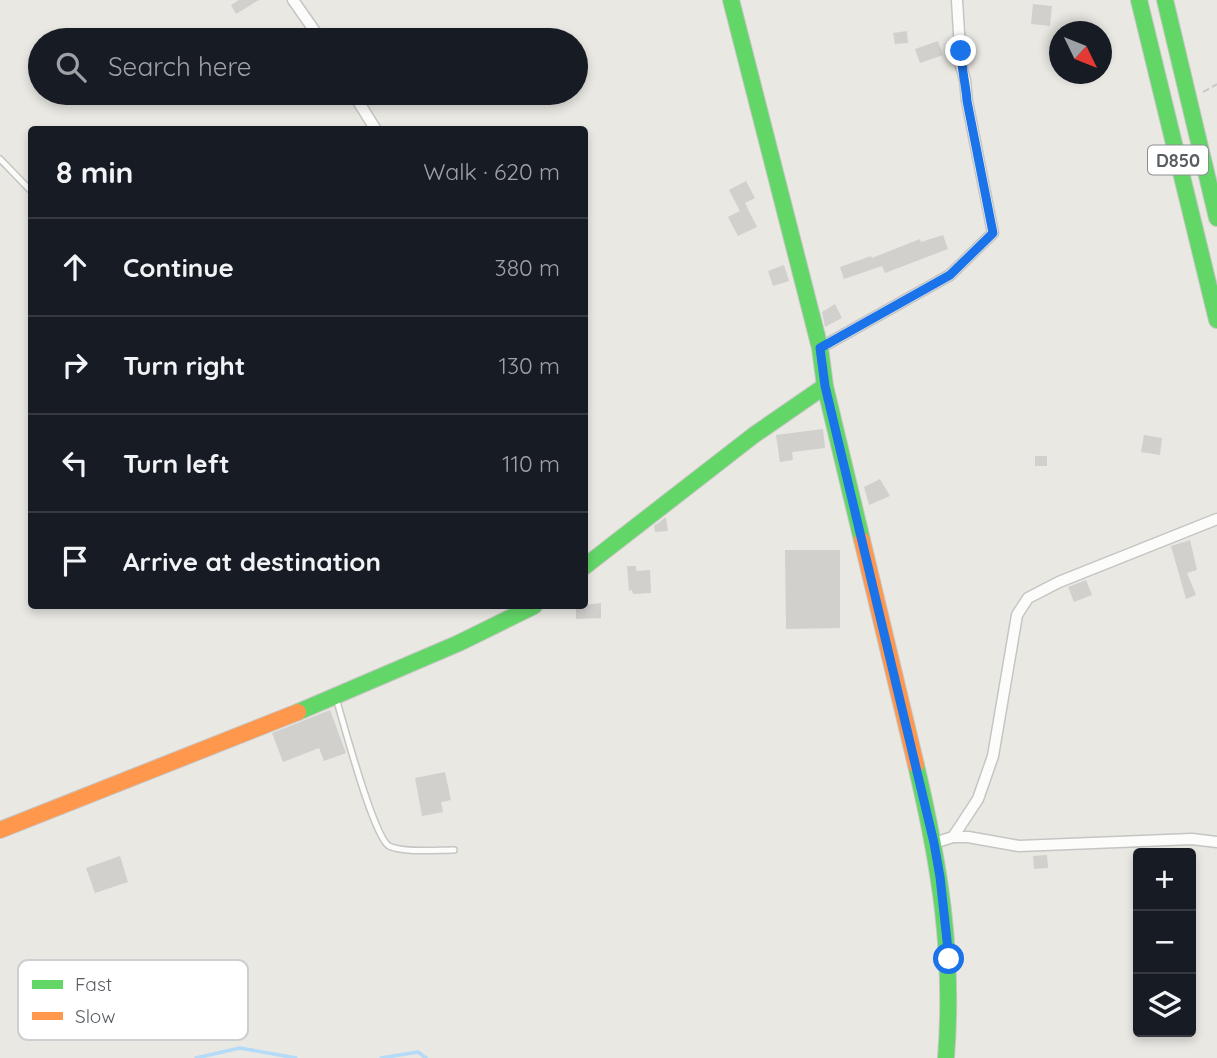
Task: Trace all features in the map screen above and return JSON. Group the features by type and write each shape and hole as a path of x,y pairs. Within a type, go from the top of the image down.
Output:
{"main road":[{"path":"731,0 820,348 825,386 934,843 949,959 950,1014 946,1058"},
{"name":"D850","path":"1139,0 1217,320"},
{"name":"D850","path":"1165,0 1217,218"},
{"path":"588,564 754,435 825,386"},
{"path":"0,830 434,656 529,609"}],"street":[{"path":"293,0 313,28"},
{"path":"820,348 950,275 993,233 961,66 957,0"},
{"path":"360,105 374,126"},
{"path":"953,837 978,799 993,756 1017,615 1028,598 1059,582 1217,519"},
{"path":"934,843 968,836 1019,846 1192,839 1217,842"}],"lane":[{"path":"0,159 28,188"},
{"path":"335,697 374,822 385,841 389,846 405,849 454,850"}],"building":[{"path":"239,0 259,0 236,14 231,5"},
{"path":"1033,4 1052,6 1049,26 1031,24"},
{"path":"907,31 908,43 895,44 893,33"},
{"path":"938,41 943,55 920,63 915,49"},
{"path":"746,181 755,198 745,203 757,227 738,236 728,217 740,211 729,190"},
{"path":"943,235 948,249 885,273 882,266 844,279 840,267 920,239 921,242"},
{"path":"784,265 789,281 773,286 768,271"},
{"path":"835,304 842,318 825,327 822,312"},
{"path":"823,429 825,448 792,452 793,460 780,462 776,435"},
{"path":"1144,435 1162,438 1160,455 1141,452"},
{"path":"1035,456 1047,456 1047,466 1035,466"},
{"path":"880,479 890,496 869,505 864,487"},
{"path":"666,517 668,531 655,532 654,526"},
{"path":"1190,540 1197,570 1187,573 1196,595 1186,599 1171,546"},
{"path":"785,550 840,550 840,628 786,629"},
{"path":"627,566 636,566 636,571 650,570 651,593 633,594 632,590 629,591"},
{"path":"1086,580 1092,595 1074,602 1068,587"},
{"path":"601,603 601,618 576,619 576,609 588,609 588,605"},
{"path":"330,710 346,753 324,761 319,748 283,762 272,733"},
{"path":"445,772 451,800 441,802 443,812 422,816 415,778"},
{"path":"1047,855 1048,868 1034,869 1033,856"},
{"path":"120,856 128,882 95,893 86,868"}],"waterway":[{"path":"196,1058 240,1048 296,1058"},
{"path":"381,1058 418,1052 426,1058"}],"traffic: fast":[{"path":"731,0 820,348 825,386 862,540"},
{"path":"1139,0 1217,320"},
{"path":"1165,0 1217,218"},
{"path":"588,564 754,435 825,386"},
{"path":"298,712 459,643 528,609"},
{"path":"916,765 932,839 943,910 948,983 946,1058"}],"traffic: slow":[{"path":"862,540 916,765"},
{"path":"0,830 298,712"}],"route":[{"path":"949,959 934,843 825,386 820,348 950,275 993,233 967,101 961,51"}]}
